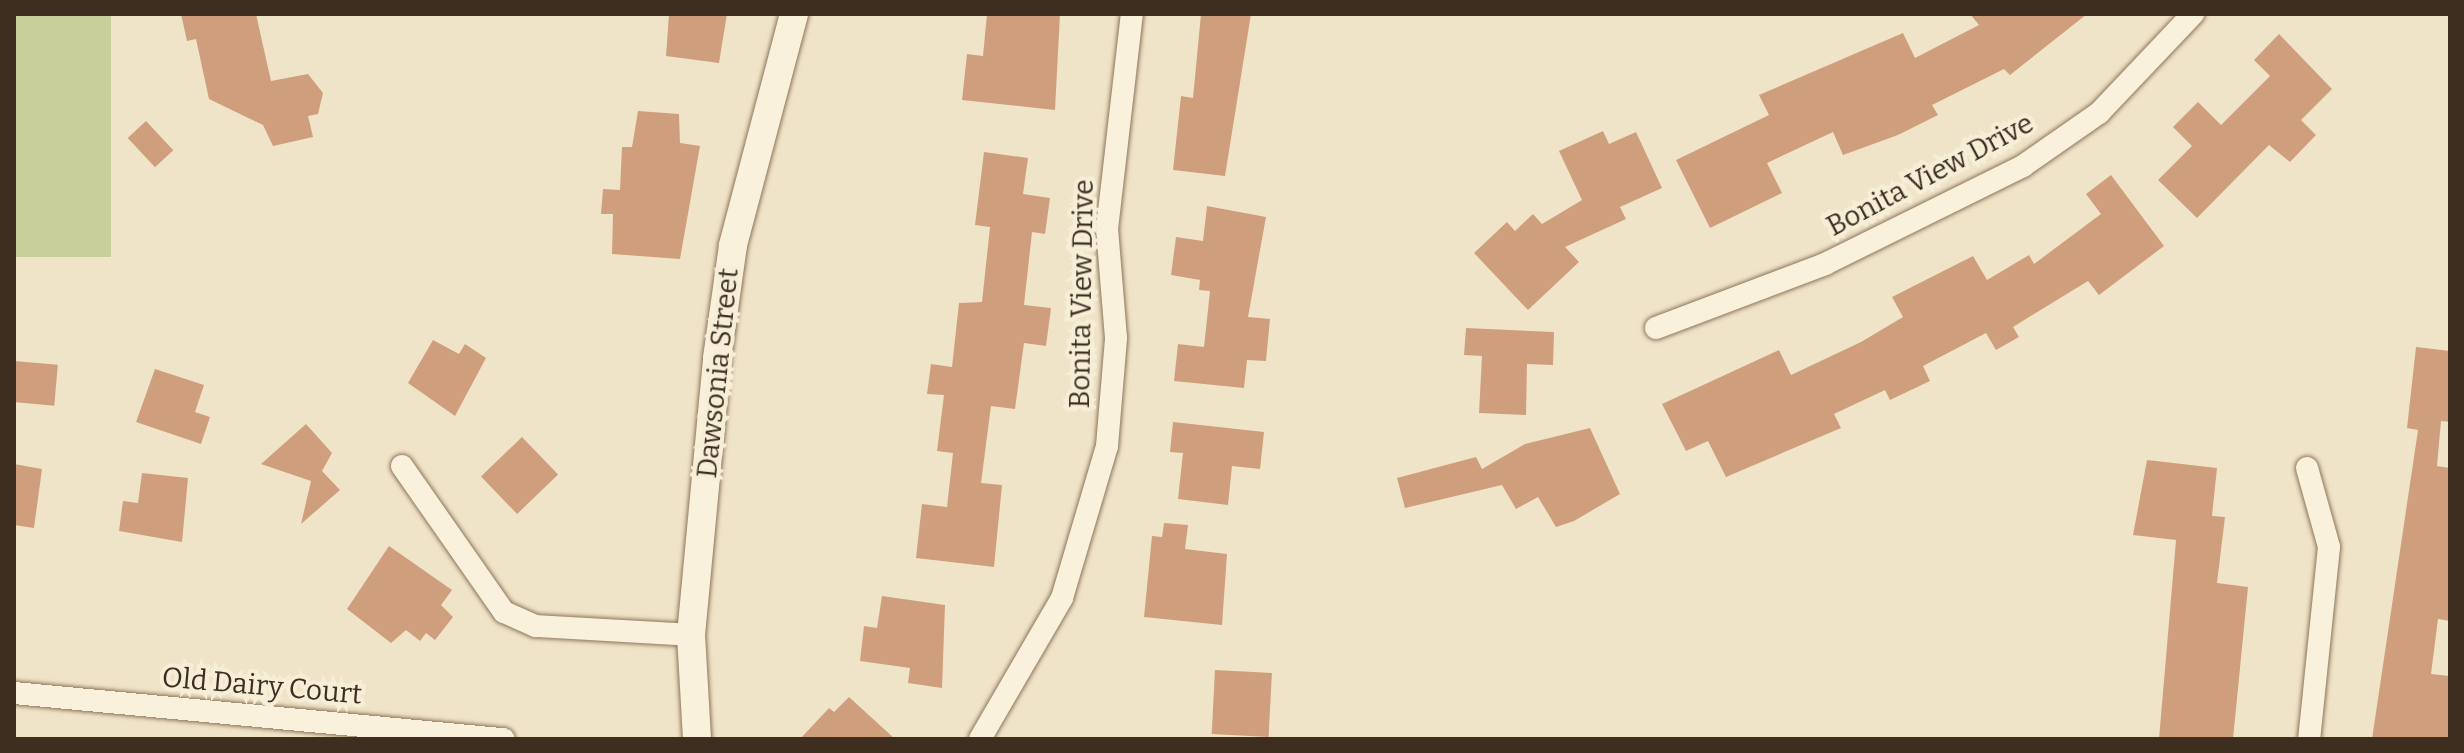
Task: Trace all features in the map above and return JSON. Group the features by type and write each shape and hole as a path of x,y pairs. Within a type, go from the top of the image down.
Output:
{"street":[{"name":"Dawsonia Street","path":"697,739 691,635 733,245 794,14"},
{"name":"Bonita View Drive","path":"980,739 1062,598 1107,446 1116,338 1107,229 1132,14"},
{"name":"Bonita View Drive","path":"1656,328 1825,264 2023,166 2099,113 2193,14"},
{"path":"402,466 504,612 536,626 691,635"},
{"path":"2307,468 2329,547 2309,739"},
{"name":"Old Dairy Court","path":"14,693 504,739"}],"green space":[{"path":"14,14 111,14 111,257 14,257"}],"building":[{"path":"181,14 256,14 271,81 308,74 323,93 318,114 308,116 313,137 273,146 263,125 209,99 196,39 187,41"},
{"path":"669,14 727,14 719,63 666,56"},
{"path":"987,14 1060,14 1055,110 962,100 967,54 983,56"},
{"path":"1201,14 1251,14 1225,176 1173,170 1181,96 1193,98"},
{"path":"1970,14 2087,14 2010,75 2004,69 1932,105 1938,115 1898,135 1843,155 1833,132 1767,163 1782,193 1710,228 1676,160 1769,115 1759,95 1903,33 1915,58 1979,25"},
{"path":"2279,34 2332,89 2301,120 2316,135 2290,162 2269,145 2197,218 2158,180 2192,146 2173,127 2198,102 2221,125 2270,76 2254,60"},
{"path":"638,111 679,114 680,143 700,146 680,259 612,254 613,214 601,214 603,189 620,190 622,147 632,147"},
{"path":"146,121 173,150 155,167 128,138"},
{"path":"1603,131 1609,144 1636,132 1662,188 1620,207 1626,219 1565,247 1579,262 1528,310 1474,253 1507,222 1515,231 1533,214 1542,224 1582,200 1559,151"},
{"path":"984,152 1028,158 1023,194 1050,198 1045,234 1032,232 1024,305 1051,308 1046,346 1024,343 1015,409 991,406 981,483 1002,485 994,567 916,558 922,504 947,507 953,453 937,451 944,395 927,394 931,364 952,367 959,303 982,302 990,227 975,225"},
{"path":"2111,175 2164,246 2099,295 2088,281 2013,327 2019,337 1996,350 1986,333 1923,366 1930,381 1890,400 1885,390 1834,414 1841,428 1726,477 1708,441 1686,451 1662,404 1779,350 1791,375 1861,342 1903,317 1892,297 1973,256 1987,280 2029,255 2034,264 2101,214 2086,194"},
{"path":"1207,206 1266,217 1248,317 1270,319 1266,361 1247,360 1244,388 1174,381 1178,344 1204,347 1210,291 1199,290 1200,280 1171,275 1176,237 1203,241"},
{"path":"1466,328 1554,332 1553,365 1527,364 1526,415 1479,413 1482,356 1464,355"},
{"path":"433,340 459,354 465,344 486,358 455,416 408,383"},
{"path":"2416,347 2450,351 2450,422 2441,421 2437,466 2450,468 2450,621 2438,619 2431,674 2450,676 2450,739 2372,739 2418,430 2407,428"},
{"path":"14,361 58,365 54,406 14,402"},
{"path":"155,369 204,385 195,412 210,417 201,444 136,422"},
{"path":"1173,422 1264,432 1260,469 1232,466 1228,505 1178,499 1183,453 1170,452"},
{"path":"306,424 332,453 322,471 340,490 301,524 311,481 261,464"},
{"path":"1590,428 1620,494 1574,521 1556,527 1538,497 1516,509 1502,485 1405,508 1397,478 1476,457 1482,469 1525,444"},
{"path":"522,437 558,474 517,514 481,477"},
{"path":"2147,460 2217,468 2212,516 2225,517 2217,583 2248,587 2233,739 2159,739 2176,540 2133,535"},
{"path":"14,464 42,469 34,528 14,525"},
{"path":"142,473 188,478 182,542 119,531 123,501 138,503"},
{"path":"1164,523 1188,525 1185,549 1227,554 1222,625 1144,617 1152,536 1162,537"},
{"path":"389,546 452,590 441,605 453,617 435,640 426,633 420,641 406,630 391,643 347,609"},
{"path":"882,596 945,605 942,688 908,683 910,668 860,661 864,626 877,628"},
{"path":"1215,670 1272,673 1269,737 1212,734"},
{"path":"849,697 895,739 800,739 829,708 834,712"}]}
